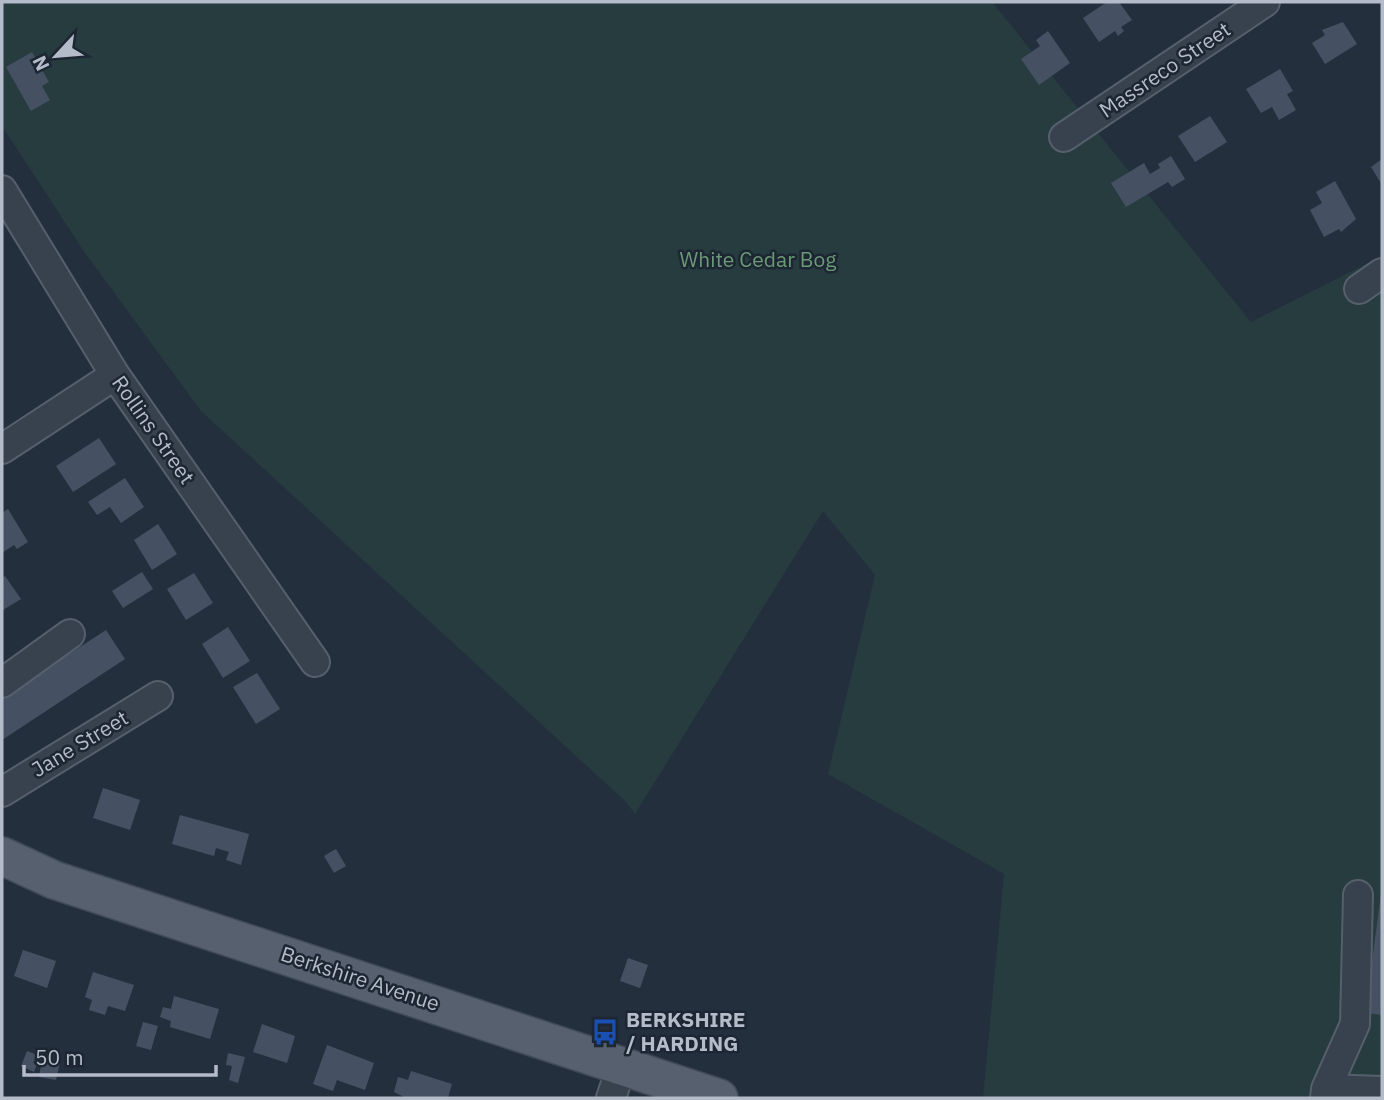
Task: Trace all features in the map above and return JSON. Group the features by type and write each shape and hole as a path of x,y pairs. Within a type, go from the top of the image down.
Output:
{"main road":[{"name":"Berkshire Avenue","path":"2,856 54,880 617,1082 719,1098"}],"street":[{"name":"Massreco Street","path":"1064,137 1265,2"},
{"name":"Rollins Street","path":"2,190 115,375 315,662"},
{"path":"1359,289 1382,273"},
{"path":"2,449 115,375"},
{"path":"2,683 71,634"},
{"name":"Jane Street","path":"2,792 158,696"},
{"path":"1358,895 1355,1024 1325,1094 1382,1091"}],"green space":[{"name":"White Cedar Bog","path":"2,2 992,2 1251,322 1382,256 1382,1098 983,1098 1004,874 828,774 875,575 823,511 635,814 625,801 201,411 85,253 2,126"}],"building":[{"path":"1107,2 1119,2 1132,20 1121,27 1124,31 1118,36 1115,31 1099,42 1083,18"},
{"path":"1343,22 1357,44 1325,64 1312,43 1325,35 1322,30"},
{"path":"1048,31 1070,63 1039,85 1021,59 1040,46 1036,40"},
{"path":"32,52 49,82 42,86 50,100 31,111 6,67"},
{"path":"1280,69 1293,91 1287,94 1296,110 1279,120 1272,107 1261,113 1246,89"},
{"path":"1210,116 1227,142 1195,162 1178,136"},
{"path":"1171,156 1185,179 1172,187 1168,182 1126,207 1111,183 1144,163 1150,174 1160,168 1158,164"},
{"path":"1382,159 1382,185 1371,167"},
{"path":"1335,181 1356,219 1341,232 1339,229 1324,237 1310,210 1322,203 1316,192"},
{"path":"99,438 116,464 73,492 56,466"},
{"path":"125,478 144,507 121,523 110,507 97,515 88,502"},
{"path":"8,509 28,542 17,549 14,545 2,553 2,513"},
{"path":"158,524 177,554 152,570 134,540"},
{"path":"142,572 153,589 123,608 112,591"},
{"path":"194,573 213,603 186,620 167,589"},
{"path":"5,576 21,599 3,610 2,578"},
{"path":"228,627 250,661 223,678 202,644"},
{"path":"106,630 125,659 2,740 2,698"},
{"path":"257,673 280,709 256,724 233,687"},
{"path":"103,788 140,800 130,830 93,818"},
{"path":"180,815 249,834 241,865 226,860 229,852 216,848 214,856 172,844"},
{"path":"336,849 346,866 334,873 324,856"},
{"path":"1382,894 1382,1015 1365,1013"},
{"path":"23,950 56,961 47,988 14,976"},
{"path":"628,958 648,965 640,988 620,981"},
{"path":"93,972 134,985 125,1011 108,1006 105,1015 89,1010 92,1000 85,997"},
{"path":"174,996 219,1009 210,1039 170,1027 171,1021 160,1017 163,1007 171,1009"},
{"path":"143,1022 158,1026 151,1050 136,1046"},
{"path":"262,1024 295,1036 287,1063 253,1052"},
{"path":"327,1045 374,1063 365,1090 337,1080 333,1091 313,1084"},
{"path":"27,1051 40,1056 34,1072 21,1066"},
{"path":"228,1053 245,1057 238,1083 229,1080 232,1066 226,1065"},
{"path":"42,1059 60,1062 56,1080 39,1077"},
{"path":"411,1071 452,1084 448,1098 406,1098 394,1092 398,1077 408,1080"}],"place":[{"name":"BERKSHIRE / HARDING","path":"605,1032"}]}
